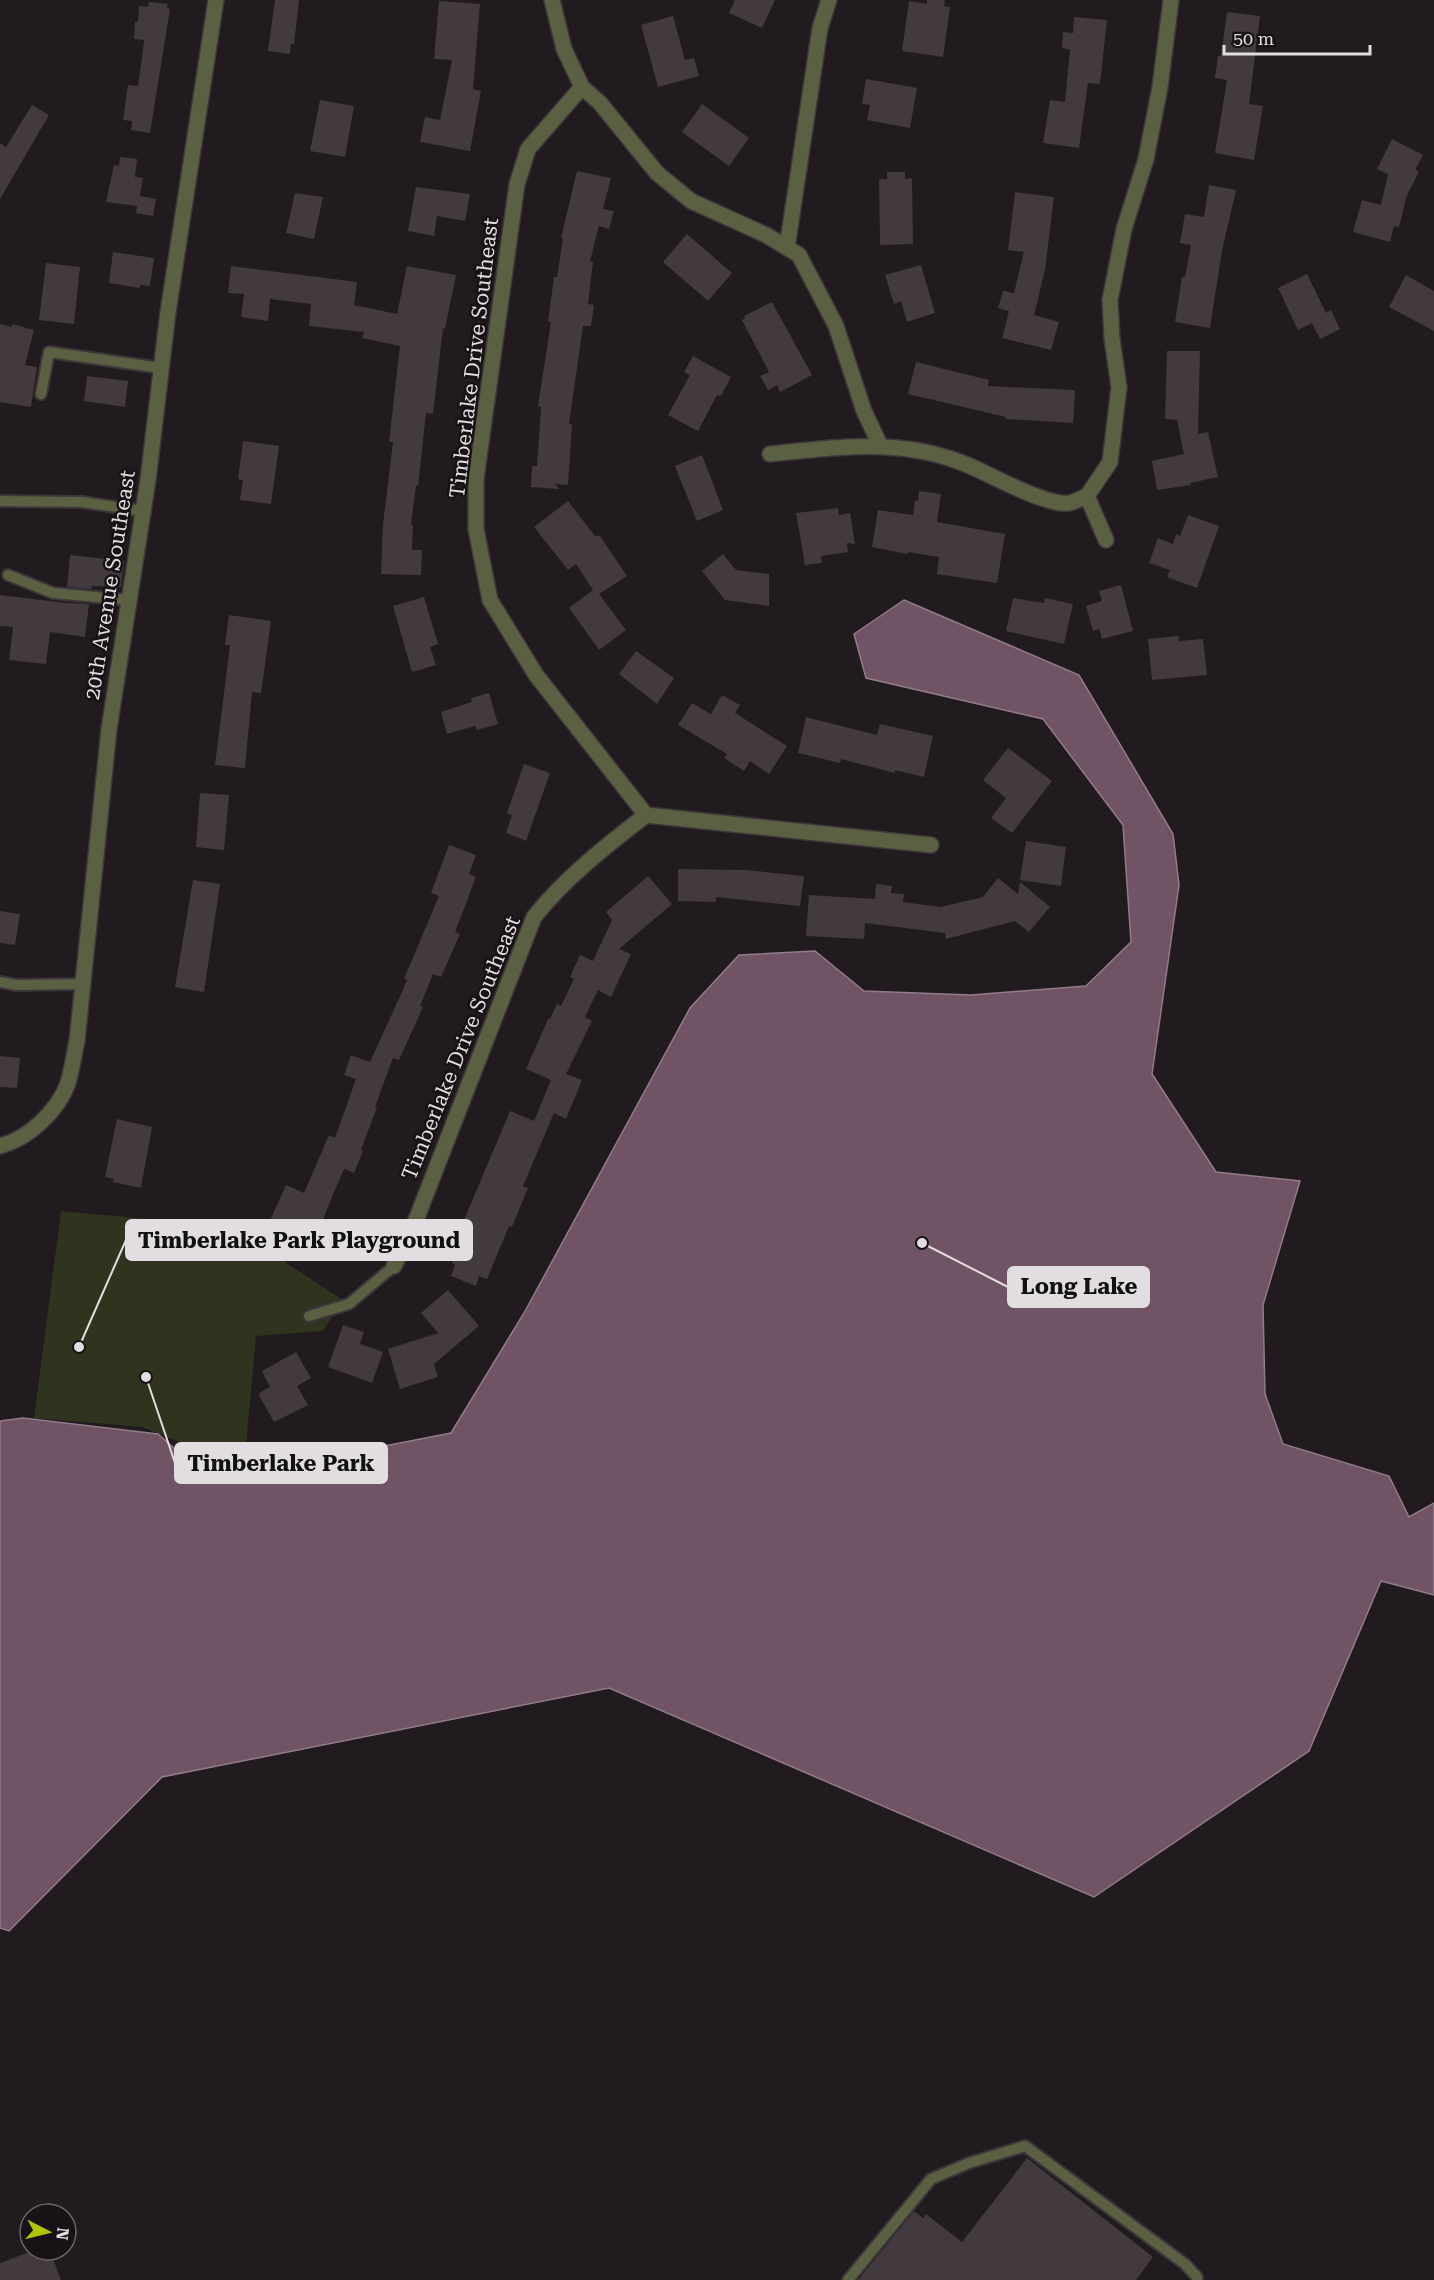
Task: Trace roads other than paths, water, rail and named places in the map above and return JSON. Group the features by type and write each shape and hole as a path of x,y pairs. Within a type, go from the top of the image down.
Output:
{"street":[{"name":"20th Avenue Southeast","path":"0,1146 26,1134 39,1124 55,1104 67,1084 77,1041 105,761 216,0"},
{"path":"552,0 564,49 582,87 600,103 657,172 691,201 766,235 799,255 836,326 864,411 880,445"},
{"path":"787,248 820,28 829,0"},
{"path":"770,454 880,445 928,452 969,465 1017,489 1044,499 1069,503 1087,496 1110,462 1119,387 1112,339 1110,300 1116,260 1146,159 1160,87 1171,0"},
{"name":"Timberlake Drive Southeast","path":"394,1266 414,1224 534,917 550,897 646,815 536,675 505,626 490,600 476,529 476,479 517,184 528,149 582,87"},
{"path":"1087,496 1106,540"},
{"path":"646,815 931,845"}],"lane":[{"path":"40,394 49,352 161,368"},
{"path":"0,501 82,502 143,511"},
{"path":"8,575 54,592 129,600"},
{"path":"0,982 16,985 82,984"},
{"path":"309,1316 349,1304 394,1266"},
{"path":"848,2280 931,2179 969,2163 1025,2146 1185,2264 1197,2280"}],"place":[{"name":"Long Lake","path":"922,1243"},
{"name":"Timberlake Park Playground","path":"79,1347"},
{"name":"Timberlake Park","path":"146,1377"}]}
